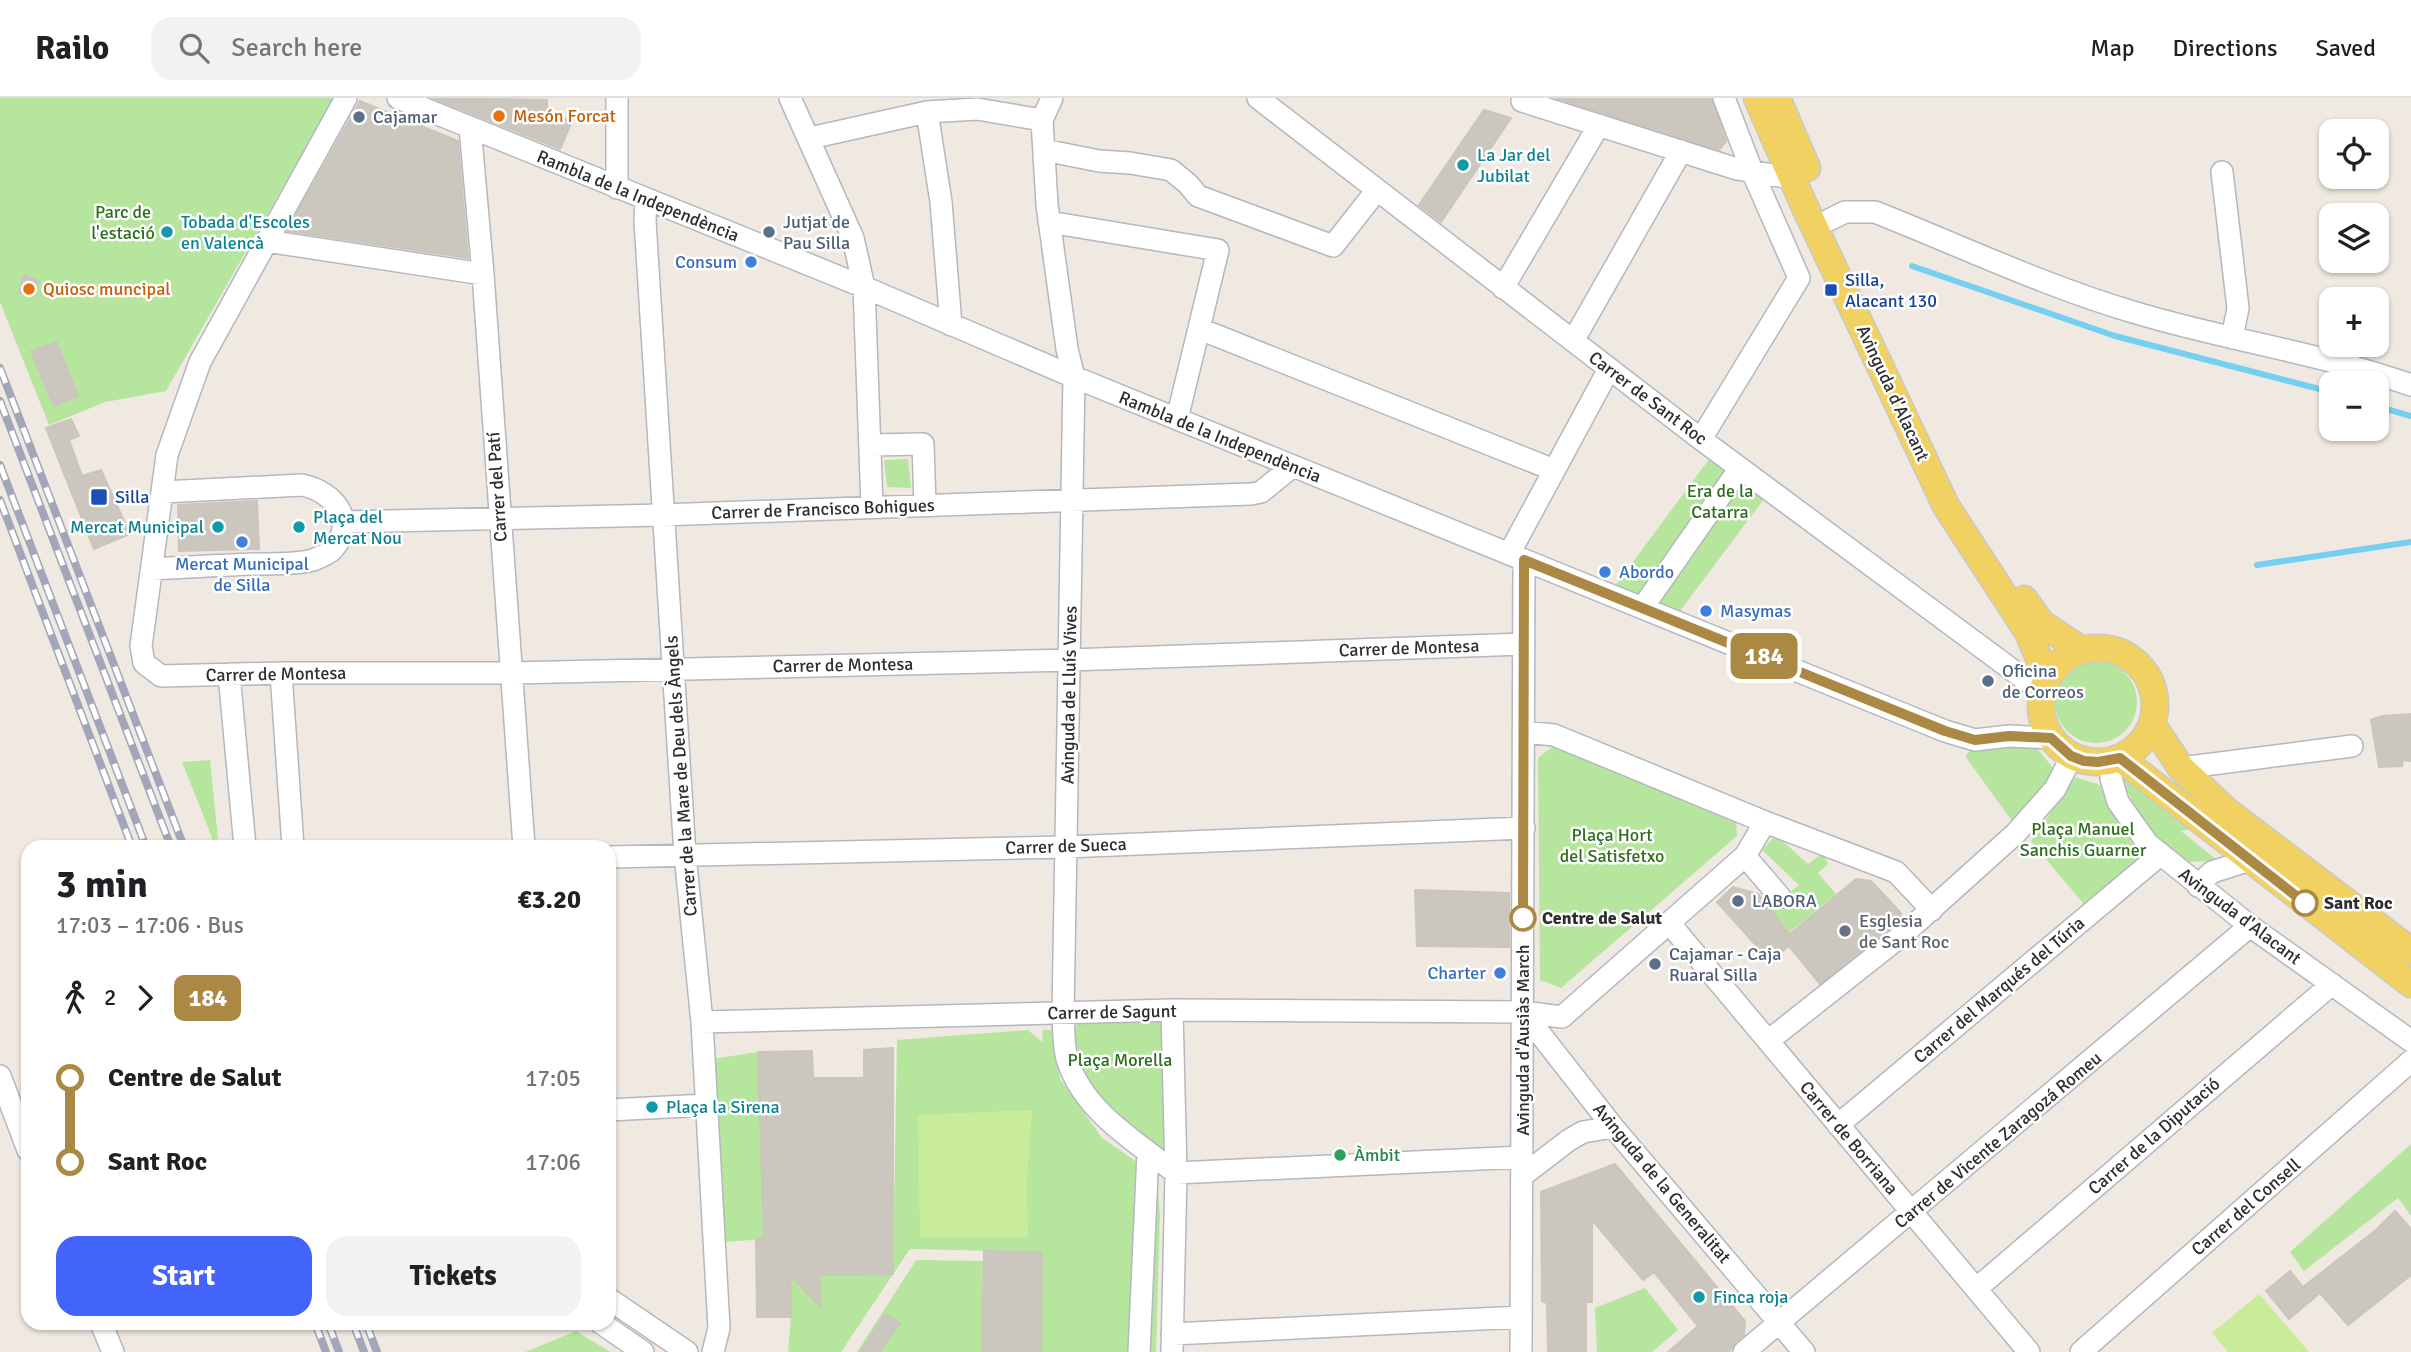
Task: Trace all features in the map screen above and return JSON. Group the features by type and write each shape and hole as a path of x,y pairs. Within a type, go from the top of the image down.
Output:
{"main road":[{"name":"Avinguda d'Alacant","path":"1757,98 1791,178 1946,506 2028,632 2045,685"},
{"name":"Avinguda d'Alacant","path":"1777,98 1829,220 1945,467 1970,514 1995,557 2041,623 2082,650"},
{"path":"2082,650 2117,650 2133,659 2146,672 2153,688 2155,706 2152,724 2145,738 2134,749 2116,759 2098,762 2071,756 2051,738 2044,724 2041,708 2045,685 2056,665 2082,650"},
{"path":"2152,724 2181,768 2227,811 2411,951"},
{"path":"2116,759 2411,984"}],"street":[{"path":"163,492 302,485 317,488 330,496 339,507 343,522 341,535 331,551 313,560 152,569 167,455 200,362 346,98"},
{"name":"Rambla de la Independència","path":"398,98 864,287 1074,377 1945,731 1975,740 2009,736 2051,738"},
{"path":"617,98 617,188"},
{"path":"790,98 853,238 864,287 872,506"},
{"path":"810,138 928,112 977,110 1042,120 1052,98"},
{"name":"Carrer de Sant Roc","path":"1258,98 1701,439 2045,685"},
{"path":"1701,439 1799,278 1752,171 1724,98"},
{"path":"1518,99 1737,169 1791,178"},
{"path":"928,112 941,202 951,325"},
{"name":"Avinguda de Lluís Vives","path":"1042,120 1049,222 1067,349 1074,377 1063,1014 1067,1060 1079,1086 1103,1115 1176,1173"},
{"path":"1503,288 1599,125"},
{"name":"Carrer del Patí","path":"470,127 524,840"},
{"path":"1044,150 1099,161 1171,170 1198,196 1333,246 1377,190"},
{"path":"1573,341 1681,151"},
{"path":"2222,172 2238,308 2232,338"},
{"name":"Carrer de la Mare de Deu dels Àngels","path":"646,200 662,515 685,855 702,1022 719,1328 713,1352"},
{"path":"1829,220 1845,212 1875,212 2065,288 2133,312 2232,338 2319,351"},
{"path":"1049,222 1218,250 1177,419"},
{"path":"267,241 483,274"},
{"path":"1200,329 1554,470"},
{"path":"2353,357 2411,385"},
{"path":"1516,557 1554,470 1609,369"},
{"path":"871,444 923,444 925,506"},
{"name":"Carrer de Francisco Bohigues","path":"343,522 1072,502 1261,492 1293,466"},
{"path":"1643,607 1740,468"},
{"name":"Avinguda d'Ausiàs March","path":"1516,557 1524,644 1521,1352"},
{"name":"Carrer de Montesa","path":"152,569 141,646 144,663 162,676 512,673 1070,660 1524,644"},
{"path":"281,673 293,840"},
{"path":"229,674 244,840"},
{"path":"1524,732 1554,735 1765,822 1896,872 1932,910"},
{"path":"2181,768 2352,746"},
{"path":"1768,1041 1932,910 2016,832 2056,789 2071,756"},
{"name":"Avinguda d'Alacant","path":"2116,759 2111,778 2118,802 2148,844 2250,926 2411,1041"},
{"name":"Carrer de Sagunt","path":"702,1022 1172,1010 1523,1012 1562,1017 1745,856 1765,822"},
{"name":"Carrer de Sueca","path":"616,857 1066,846 1524,828"},
{"name":"Carrer del Marqués del Túria","path":"1838,1125 2160,855"},
{"path":"1745,856 1780,897"},
{"path":"2198,886 2212,872 2250,860"},
{"name":"Carrer de Borriana","path":"1670,924 2029,1352"},
{"name":"Carrer de Vicente Zaragozá Romeu","path":"1744,1352 2250,926"},
{"name":"Carrer de la Diputació","path":"1976,1289 2332,984"},
{"path":"1172,1010 1176,1173 1172,1343 1521,1317"},
{"name":"Avinguda de la Generalitat","path":"1523,1012 1613,1127 1804,1352"},
{"name":"Carrer del Consell","path":"2081,1352 2411,1061"},
{"path":"0,1076 21,1132"},
{"path":"616,1110 706,1105"},
{"path":"1176,1173 1522,1166 1583,1132 1613,1127"},
{"path":"1139,1352 1148,1152"},
{"path":"616,1304 687,1352"},
{"path":"104,1330 113,1352"},
{"path":"611,1330 643,1352"}],"green space":[{"name":"Parc de l'estació","path":"0,98 334,98 166,391 105,402 49,425 0,302"},
{"name":"Era de la Catarra","path":"1716,450 1770,491 1674,619 1609,594"},
{"path":"908,459 911,488 887,487 884,460"},
{"path":"2096,661 2112,665 2125,673 2133,686 2137,702 2133,718 2125,731 2112,739 2096,743 2080,739 2067,731 2059,718 2055,702 2059,686 2067,673 2080,665"},
{"name":"Plaça Hort del Satisfetxo","path":"1557,743 1736,818 1737,836 1561,988 1540,980 1538,758"},
{"path":"2035,746 2053,768 2045,785 2012,821 1965,756 1972,749"},
{"path":"210,760 218,839 213,840 182,762"},
{"path":"2118,774 2140,780 2197,828 2181,831 2218,861 2181,862 2151,837"},
{"name":"Plaça Manuel Sanchis Guarner","path":"2075,777 2100,785 2107,803 2140,856 2136,868 2088,909 2031,841"},
{"path":"1776,835 1808,864 1820,855 1826,858 1828,864 1818,873 1836,894 1790,932 1770,908 1799,885 1762,850"},
{"name":"Plaça Morella","path":"1163,1017 1165,1156 1097,1099 1078,1071 1073,1056 1078,1018"},
{"path":"1028,1030 1042,1042 1043,1030 1052,1030 1060,1079 1102,1138 1157,1176 1160,1215 1156,1352 1041,1352 1042,1252 910,1249 841,1352 788,1352 790,1275 820,1306 819,1275 893,1274 897,1040"},
{"path":"758,1052 764,1239 725,1242 712,1059"},
{"path":"1032,1110 1027,1182 1028,1237 920,1238 918,1115"},
{"path":"2411,1144 2411,1216 2398,1198 2304,1271 2290,1252"},
{"path":"916,1260 983,1261 982,1352 857,1352"},
{"path":"1645,1288 1678,1330 1652,1352 1597,1352 1595,1308"},
{"path":"2259,1294 2309,1352 2228,1352 2212,1333"},
{"path":"576,1331 610,1352 525,1352"}],"building":[{"path":"433,98 547,100 547,116 573,119 560,149"},
{"path":"1556,98 1711,98 1726,141 1719,150"},
{"path":"360,101 458,141 468,258 287,231"},
{"name":"La Jar del Jubilat","path":"1484,110 1511,118 1441,222 1419,205"},
{"path":"24,275 39,281 35,295 19,292"},
{"path":"56,342 78,396 54,406 31,351"},
{"path":"71,419 79,436 69,440 82,476 101,470 130,534 94,549 46,428"},
{"name":"Mercat Municipal","path":"257,501 259,549 179,551 178,505"},
{"path":"2411,714 2411,761 2403,760 2402,766 2379,767 2371,720 2382,716"},
{"name":"Esglesia de Sant Roc","path":"1856,879 1871,881 1901,913 1900,919 1820,984 1789,946 1773,959 1763,953 1717,902 1733,887 1758,894 1790,934"},
{"path":"1415,890 1509,893 1509,947 1417,946"},
{"path":"893,1048 893,1274 819,1275 821,1307 790,1275 791,1317 757,1317 756,1239 764,1239 758,1052 812,1051 813,1078 864,1078 864,1050"},
{"path":"1615,1164 1745,1321 1744,1335 1735,1342 1729,1352 1668,1352 1698,1326 1654,1272 1643,1280 1592,1220 1592,1302 1586,1302 1586,1352 1548,1352 1547,1303 1542,1301 1541,1192"},
{"path":"2395,1211 2411,1229 2411,1275 2348,1325 2320,1293 2289,1319 2266,1291 2290,1271 2303,1287 2376,1230"},
{"path":"984,1251 1042,1252 1041,1352 982,1352"},
{"path":"885,1314 900,1323 879,1352 860,1352"}],"waterway":[{"path":"1912,266 2115,336 2319,389"},
{"path":"2389,410 2411,416"},
{"path":"2257,565 2411,542"}],"railway":[{"path":"0,368 181,840"},
{"path":"0,401 168,840"},
{"path":"0,465 143,840"},
{"path":"0,500 129,840"},
{"path":"318,1330 326,1352"},
{"path":"331,1330 339,1352"},
{"path":"356,1330 364,1352"},
{"path":"369,1330 377,1352"}],"bus line":[{"name":"184","path":"1523,918 1524,560 1945,731 1975,740 2009,736 2051,738 2071,756 2084,761 2098,762 2120,758 2305,903"}],"place":[{"name":"Mesón Forcat","path":"499,116"},
{"name":"Cajamar","path":"359,117"},
{"name":"La Jar del Jubilat","path":"1463,165"},
{"name":"Tobada d'Escoles en Valencà","path":"167,232"},
{"name":"Jutjat de Pau Silla","path":"769,232"},
{"name":"Consum","path":"751,262"},
{"name":"Quiosc muncipal","path":"29,289"},
{"name":"Silla, Alacant 130","path":"1831,290"},
{"name":"Silla","path":"99,497"},
{"name":"Mercat Municipal","path":"218,527"},
{"name":"Plaça del Mercat Nou","path":"299,527"},
{"name":"Mercat Municipal de Silla","path":"242,542"},
{"name":"Abordo","path":"1605,572"},
{"name":"Masymas","path":"1706,611"},
{"name":"Oficina de Correos","path":"1988,681"},
{"name":"LABORA","path":"1738,901"},
{"name":"Sant Roc","path":"2305,903"},
{"name":"Centre de Salut","path":"1523,918"},
{"name":"Esglesia de Sant Roc","path":"1845,931"},
{"name":"Cajamar - Caja Ruaral Silla","path":"1655,964"},
{"name":"Charter","path":"1500,973"},
{"name":"Plaça la Sirena","path":"652,1107"},
{"name":"Àmbit","path":"1340,1155"},
{"name":"Finca roja","path":"1699,1297"}]}
